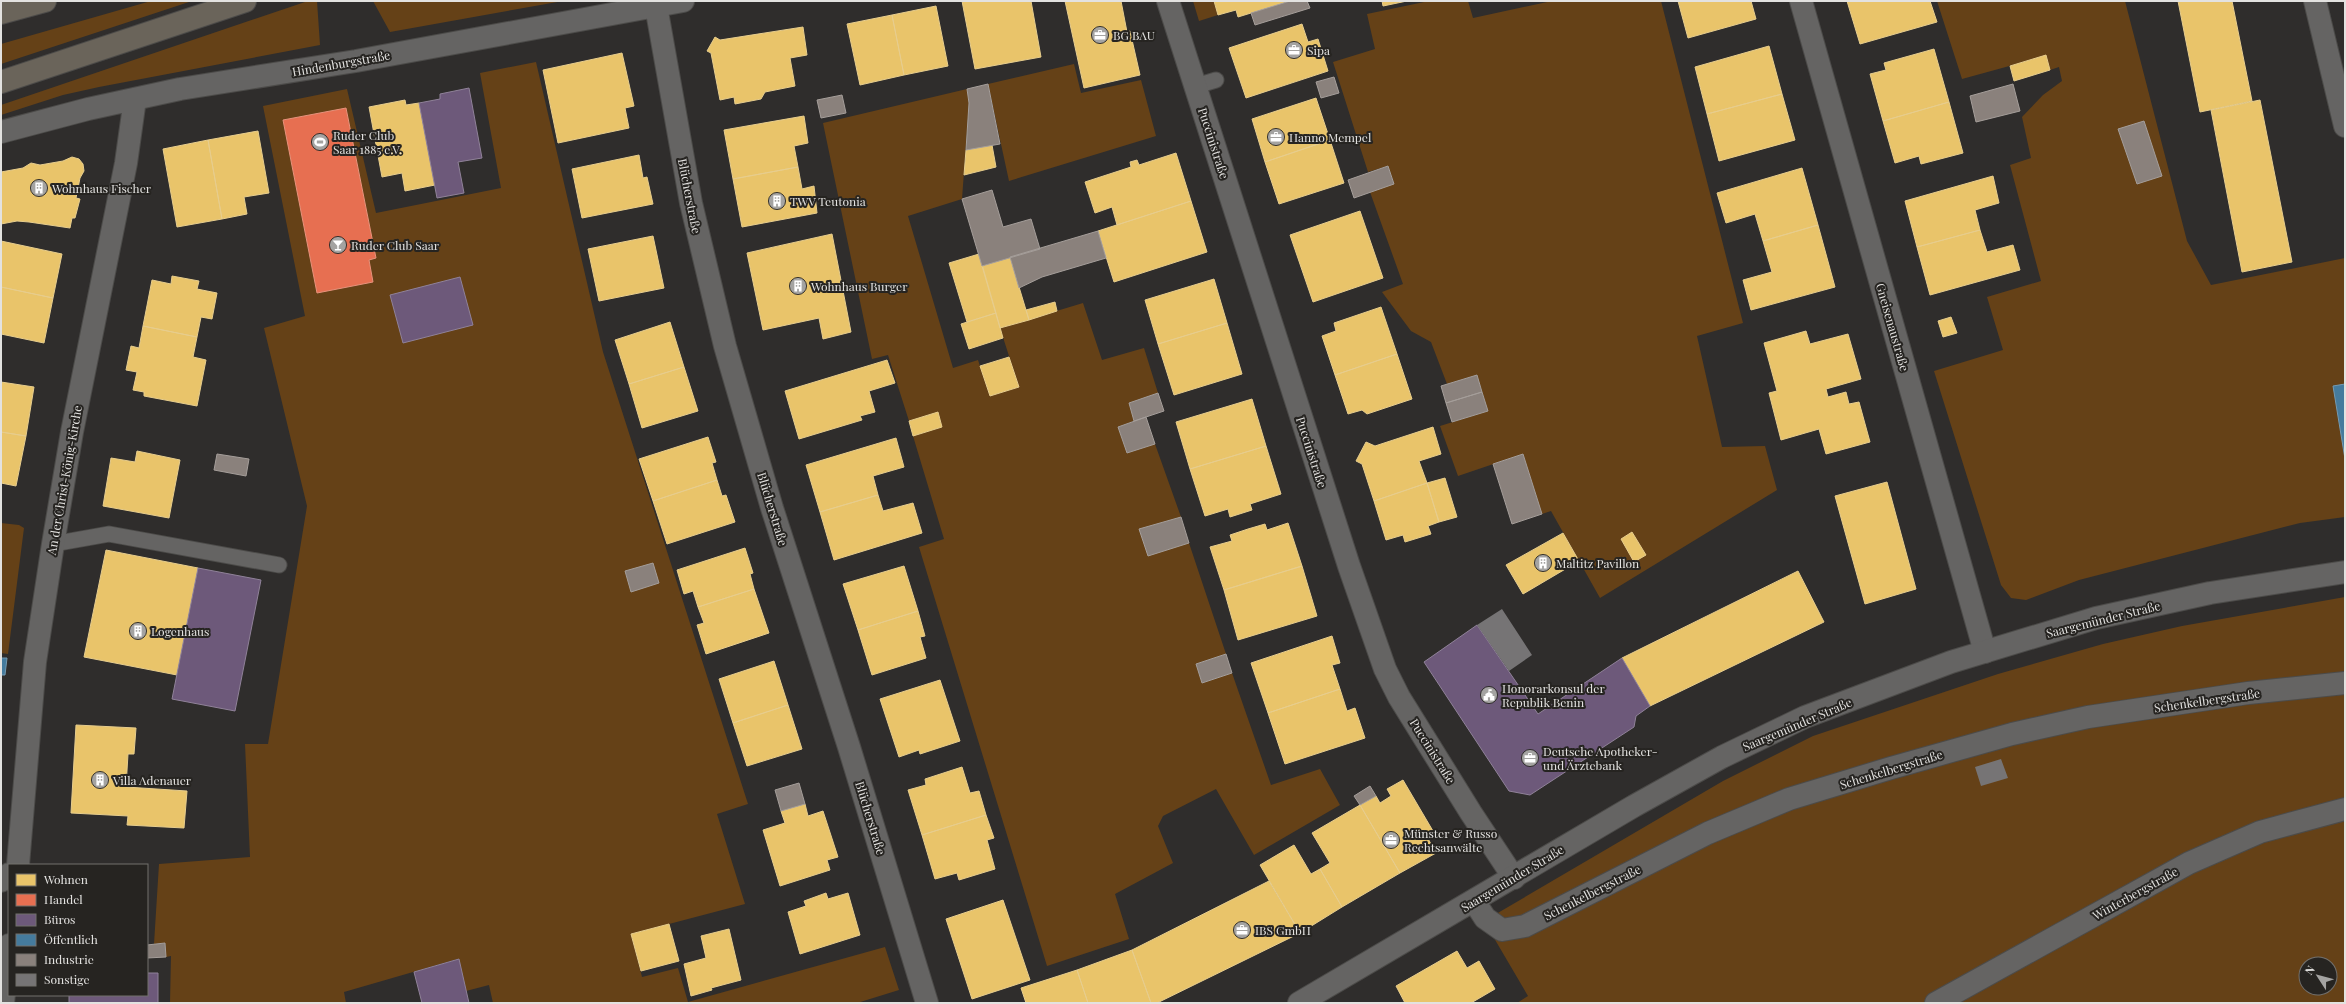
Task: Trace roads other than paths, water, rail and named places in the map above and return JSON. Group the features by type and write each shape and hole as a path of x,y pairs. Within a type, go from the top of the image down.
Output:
{"highway":[{"path":"1,12 45,1"},
{"path":"1,82 245,1"}],"street":[{"name":"Hindenburgstraße","path":"1,132 88,109 180,89 356,61 683,1"},
{"name":"Puccinistraße","path":"1168,1 1206,83 1349,566 1385,669 1399,696 1471,813 1514,878"},
{"name":"Gneisenaustraße","path":"1801,1 1985,652"},
{"path":"2315,1 2345,126"},
{"name":"Blücherstraße","path":"656,6 691,203 724,346 772,508 849,747 927,1003"},
{"name":"An der Christ-König-Kirche","path":"18,864 35,662 53,544 72,432 126,163 135,99"},
{"name":"Saargemünder Straße","path":"1299,1003 1514,878 1573,841 1722,757 1805,717 1951,662 2096,618 2210,593 2345,572"},
{"name":"Schenkelbergstraße","path":"1474,901 1485,918 1502,930 1525,926 1708,833 1789,799 1891,768 2012,734 2088,717 2248,693 2345,683"},
{"name":"Winterbergstraße","path":"1936,1003 2189,863 2260,832 2345,809"},
{"path":"3,1003 8,955"}],"lane":[{"path":"53,544 109,534 279,565"}],"place":[{"name":"BG BAU","path":"1100,35"},
{"name":"Sipa","path":"1294,50"},
{"name":"Hanno Mempel","path":"1276,137"},
{"name":"Ruder Club Saar 1885 e.V.","path":"320,142"},
{"name":"Wohnhaus Fischer","path":"39,188"},
{"name":"TWV Teutonia","path":"777,201"},
{"name":"Ruder Club Saar","path":"338,245"},
{"name":"Wohnhaus Burger","path":"798,286"},
{"name":"Maltitz Pavillon","path":"1543,563"},
{"name":"Logenhaus","path":"138,631"},
{"name":"Honorarkonsul der Republik Benin","path":"1489,695"},
{"name":"Deutsche Apotheker- und Ärztebank","path":"1530,758"},
{"name":"Villa Adenauer","path":"100,780"},
{"name":"Münster & Russo Rechtsanwälte","path":"1391,840"},
{"name":"IBS GmbH","path":"1242,930"}]}
